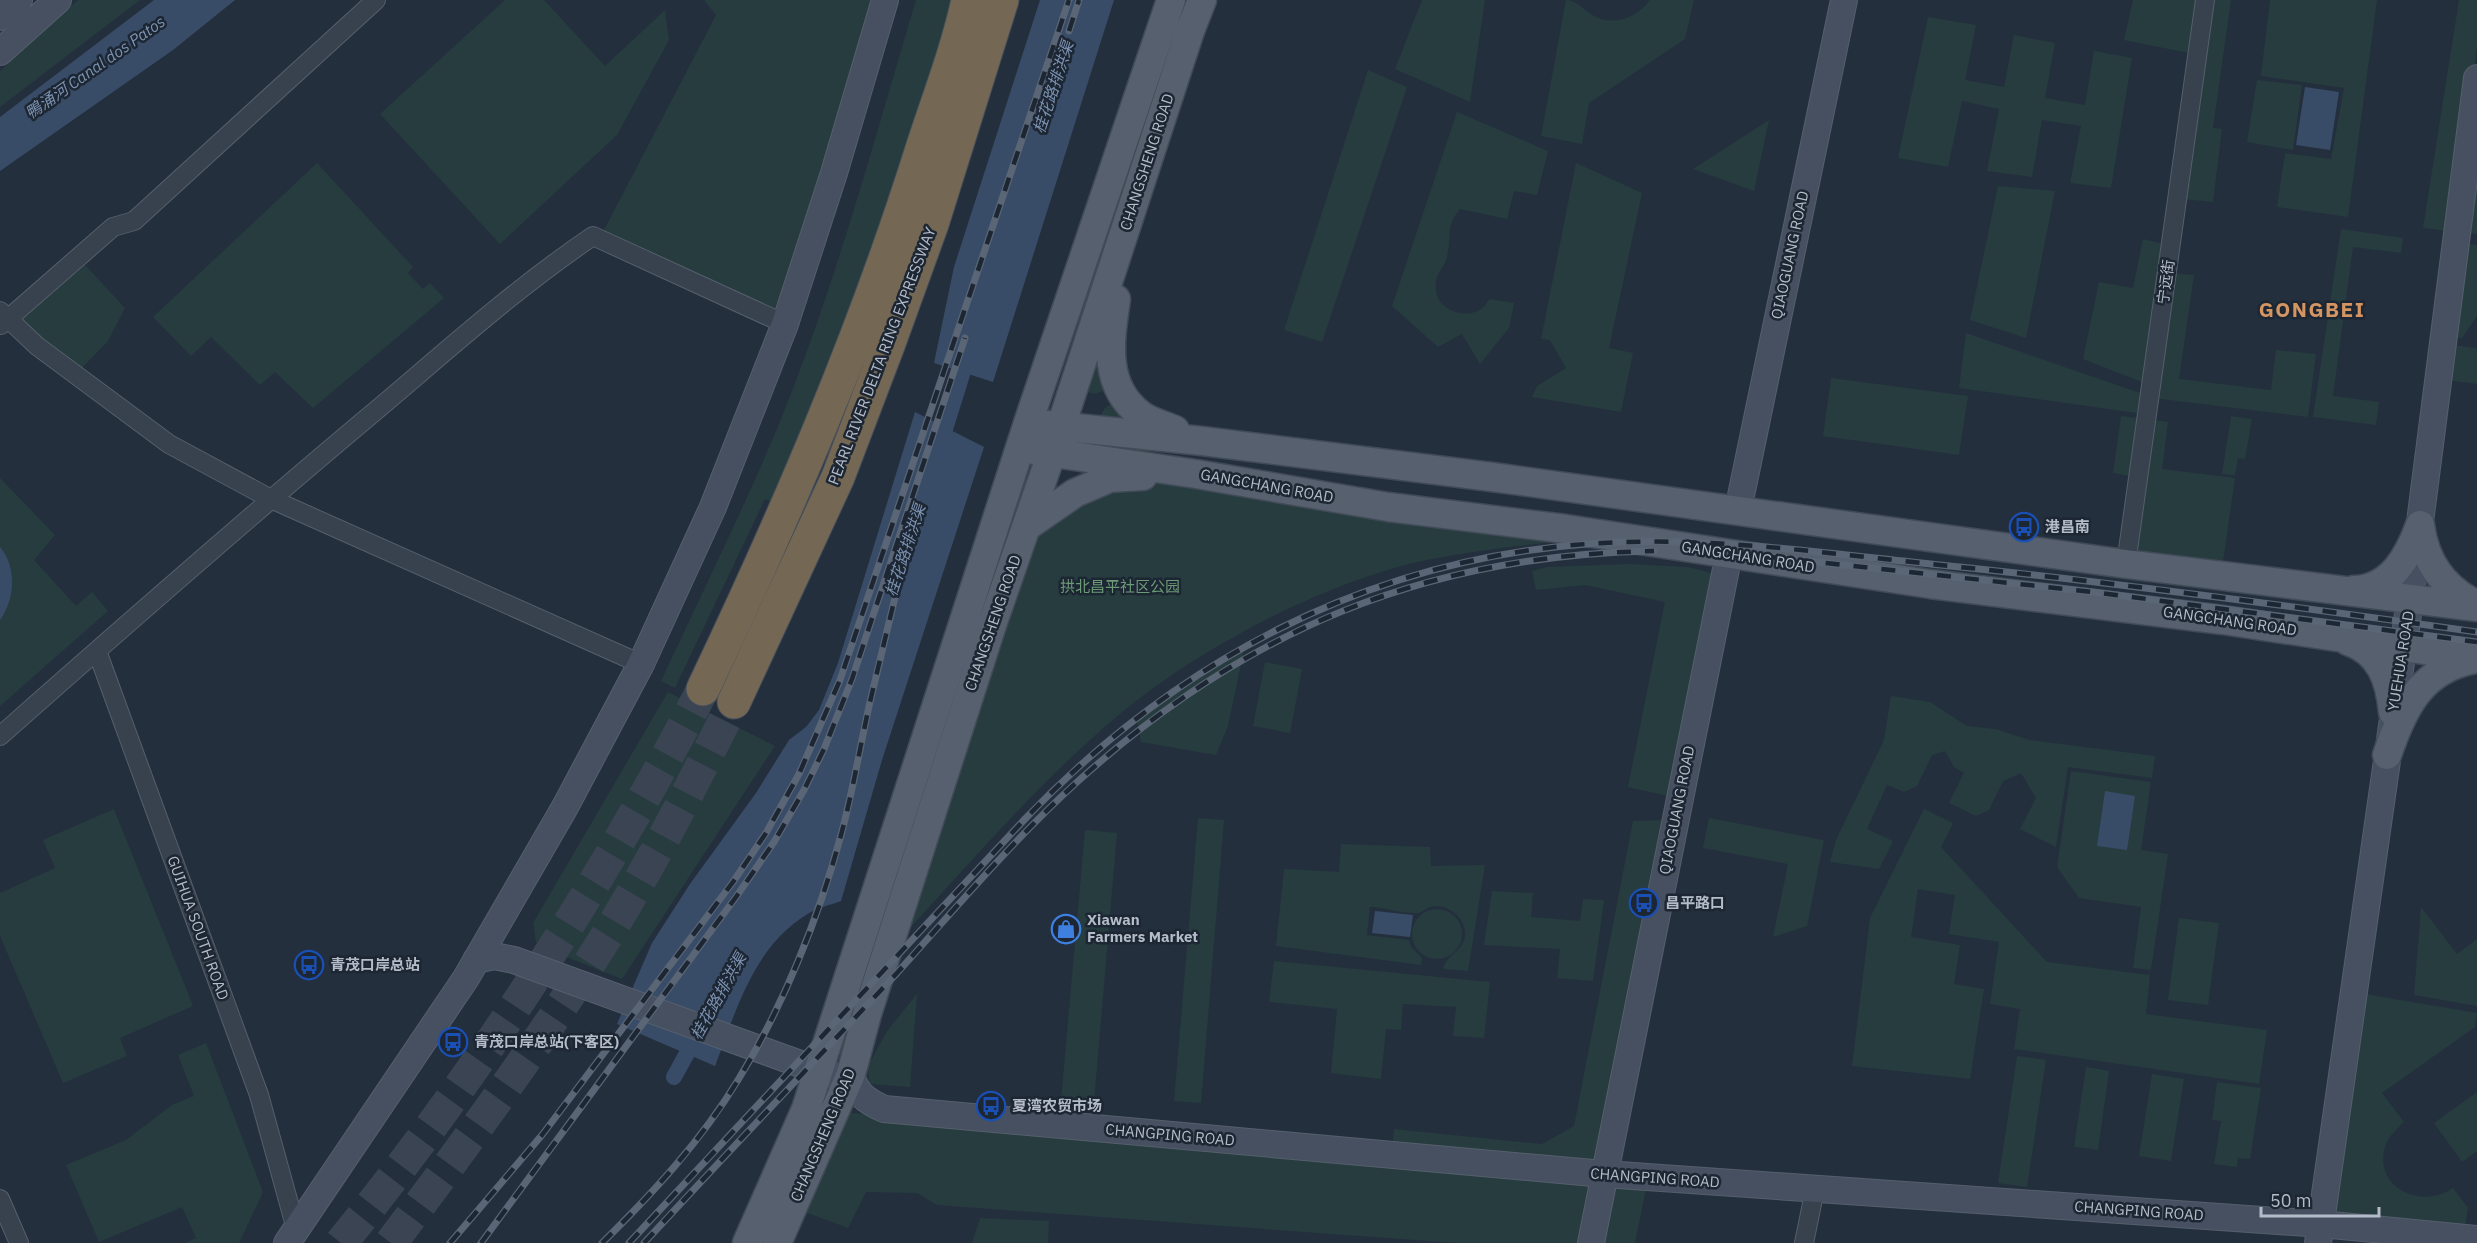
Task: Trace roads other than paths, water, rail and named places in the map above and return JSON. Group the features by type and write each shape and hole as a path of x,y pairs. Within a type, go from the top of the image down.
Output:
{"highway":[{"path":"703,689 753,584 830,402 901,214 968,0"},
{"name":"PEARL RIVER DELTA RING EXPRESSWAY","path":"734,702 838,477 932,224 1002,0"}],"main road":[{"name":"CHANGSHENG ROAD","path":"777,1243 825,1135 835,1078 1024,436 1171,0"},
{"name":"CHANGSHENG ROAD","path":"747,1243 809,1098 835,1078 871,1002 988,636 1057,439 1202,0"},
{"path":"1130,216 1113,318 1109,360 1121,394 1141,416 1202,441"},
{"name":"GANGCHANG ROAD","path":"1024,436 1057,439 1202,441 1738,510 2126,564 2410,600 2477,606"},
{"name":"GANGCHANG ROAD","path":"1057,439 1196,474 1388,507 1566,529 1930,584 2223,620 2477,659"},
{"path":"1026,526 1076,493 1110,478 1196,474"},
{"path":"2344,590 2362,590 2376,585 2391,575 2404,561 2420,525"},
{"path":"2420,525 2426,553 2438,574 2452,589 2477,606"},
{"path":"2335,636 2353,642 2365,650 2384,670 2389,683 2393,712"},
{"path":"2387,756 2401,719 2418,691 2446,668 2456,663 2477,659"}],"street":[{"path":"0,17 19,0"},
{"path":"0,52 58,0"},
{"path":"376,0 134,221 114,228 3,319 169,444 272,499 641,664"},
{"path":"269,1243 291,1227 459,989 469,957 501,915 566,807 641,664 713,507 785,324 834,173 885,0"},
{"name":"QIAOGUANG ROAD","path":"1738,510 1844,0"},
{"name":"宁远街","path":"2126,564 2205,0"},
{"name":"YUEHUA ROAD","path":"2320,1233 2410,600 2477,78"},
{"path":"0,736 272,499 542,271 593,236 785,324"},
{"name":"QIAOGUANG ROAD","path":"1591,1243 1729,554"},
{"name":"GUIHUA SOUTH ROAD","path":"97,651 259,1095 291,1227"},
{"path":"501,915 499,930 501,941 513,960"},
{"path":"469,957 494,956 513,960 835,1078"},
{"path":"788,1059 805,1075 810,1089 809,1098"},
{"name":"CHANGPING ROAD","path":"835,1078 873,1104 884,1108 1604,1174 1815,1189 2320,1233 2477,1239"},
{"path":"825,1135 838,1116 846,1111 859,1108 884,1108"},
{"path":"1804,1243 1815,1189"},
{"path":"0,1199 19,1243"}],"water":[{"name":"鴨涌河 Canal dos Patos","path":"154,0 235,0 173,50 0,171 0,117"},
{"path":"1040,0 1114,0 993,382 934,363 954,267"},
{"path":"2305,87 2339,92 2330,150 2296,145"},
{"path":"915,412 984,447 882,760 841,901 806,915 772,945 748,982 715,1066 617,1024 652,943 690,884 756,793 789,740 806,727 819,710 838,663"},
{"path":"0,547 9,564 12,583 9,603 0,620"},
{"path":"2105,791 2135,796 2127,850 2097,846"},
{"path":"1375,911 1413,915 1410,937 1372,933"}],"waterway":[{"name":"桂花路排洪渠","path":"939,448 969,352"},
{"name":"桂花路排洪渠","path":"674,1077 697,1035"}],"tunnel":[{"path":"341,1243 442,1112 536,975 623,834 703,689"},
{"path":"391,1243 524,1061 587,968 657,850 734,702"}],"railway":[{"path":"450,1243 542,1135 733,882 766,833 799,774 840,680 1069,0"},
{"path":"1069,31 1079,0"},
{"path":"481,1243 736,897 774,842 804,790 824,749 852,679 965,338"},
{"path":"602,1243 675,1166 708,1124 738,1080 785,992 811,929 841,835 913,522"},
{"path":"629,1243 1024,820 1083,763 1145,712 1210,667 1279,629 1351,597 1426,572 1505,554 1586,544 1630,542 1719,544 1808,551 2075,580 2477,632"},
{"path":"644,1243 1052,805 1140,729 1205,683 1273,643 1343,611 1415,586 1491,567 1570,556 1654,551"},
{"path":"1770,557 2093,592 2477,642"}],"place":[{"name":"港昌南","path":"2024,527"},
{"name":"昌平路口","path":"1644,903"},
{"name":"Xiawan Farmers Market","path":"1066,929"},
{"name":"青茂口岸总站","path":"309,965"},
{"name":"青茂口岸总站(下客区)","path":"453,1042"},
{"name":"夏湾农贸市场","path":"991,1106"}],"district":[{"name":"GONGBEI","path":"2312,310"}],"park label":[{"name":"拱北昌平社区公园","path":"1120,587"}]}
